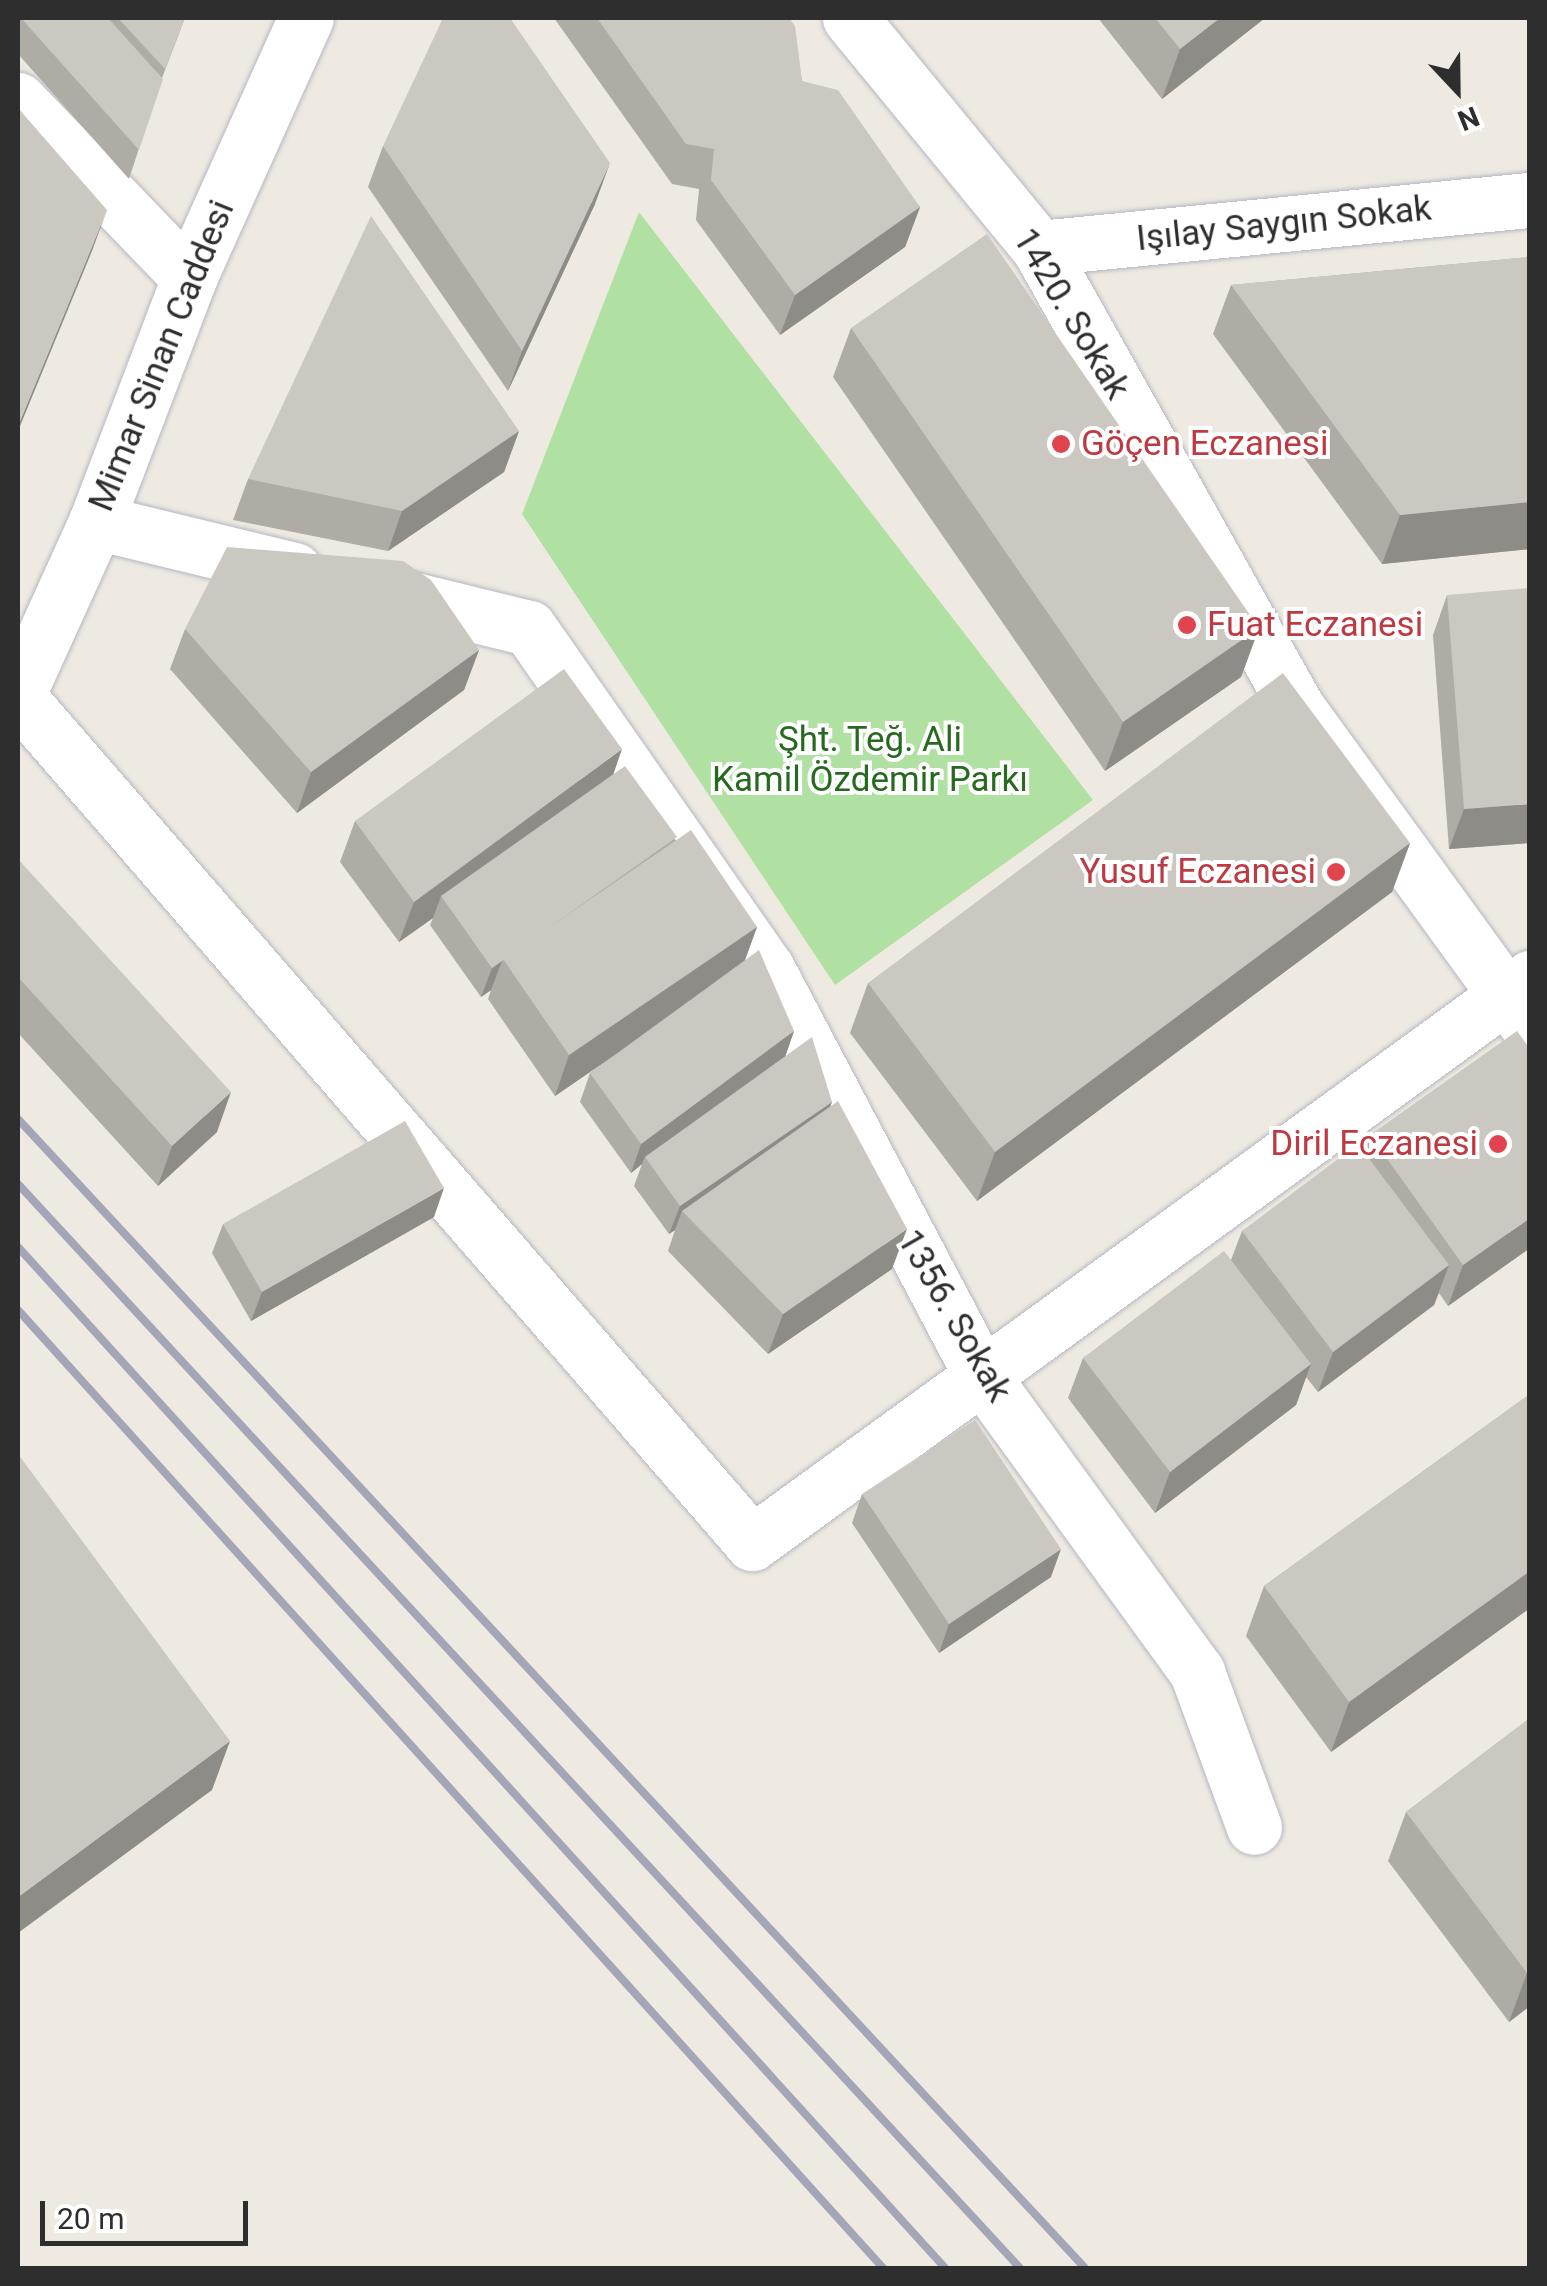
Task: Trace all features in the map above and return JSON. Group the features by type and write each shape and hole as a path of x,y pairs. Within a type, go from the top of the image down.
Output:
{"street":[{"name":"Mimar Sinan Caddesi","path":"18,696 96,522 189,278 306,18"},
{"name":"1420. Sokak","path":"850,18 1038,248 1297,708 1521,1001"},
{"path":"18,100 189,278"},
{"name":"Işılay Saygın Sokak","path":"1038,248 1530,200"},
{"name":"1356. Sokak","path":"96,522 529,628 767,969 982,1376 1197,1672 1254,1826"},
{"path":"18,696 752,1543 982,1376 1521,1001"}],"green space":[{"name":"Şht. Teğ. Ali Kamil Özdemir Parkı","path":"639,212 1093,800 835,985 522,514"}],"building":[{"path":"21,18 108,18 163,79 139,150"},
{"path":"118,18 185,18 165,69"},
{"path":"443,18 510,18 610,163 522,351 383,146"},
{"path":"597,18 789,18 795,26 802,81 838,90 920,207 795,295 711,180 714,149 686,144"},
{"path":"1155,18 1220,18 1180,49"},
{"path":"18,108 107,210 18,426"},
{"path":"371,216 519,431 402,511 248,479"},
{"path":"987,234 1259,628 1123,722 851,328"},
{"path":"1530,257 1530,502 1400,515 1231,285"},
{"path":"227,547 403,561 431,580 479,650 311,772 185,629"},
{"path":"1530,588 1530,804 1464,809 1447,595"},
{"path":"564,669 622,749 414,902 355,821"},
{"path":"1283,673 1410,843 995,1152 868,983"},
{"path":"625,766 677,837 492,968 441,896"},
{"path":"691,830 757,927 569,1055 503,959"},
{"path":"18,859 231,1092 172,1146 18,977"},
{"path":"759,950 794,1031 641,1144 590,1073"},
{"path":"1517,1031 1530,1049 1530,1218 1463,1265 1370,1135"},
{"path":"812,1037 832,1102 680,1206 645,1157"},
{"path":"838,1101 907,1229 783,1314 682,1211"},
{"path":"405,1121 444,1188 262,1292 223,1224"},
{"path":"1358,1144 1449,1265 1333,1352 1242,1231"},
{"path":"1224,1251 1311,1364 1170,1472 1083,1358"},
{"path":"1530,1394 1530,1571 1349,1702 1264,1586"},
{"path":"975,1420 1061,1549 949,1624 862,1494"},
{"path":"18,1454 230,1741 18,1897"},
{"path":"1530,1718 1530,1970 1527,1973 1406,1812"}],"railway":[{"path":"18,1119 1085,2268"},
{"path":"18,1184 1020,2268"},
{"path":"18,1247 945,2268"},
{"path":"18,1310 883,2268"}],"place":[{"name":"Göçen Eczanesi","path":"1061,444"},
{"name":"Fuat Eczanesi","path":"1187,625"},
{"name":"Yusuf Eczanesi","path":"1336,872"},
{"name":"Diril Eczanesi","path":"1498,1144"}]}
